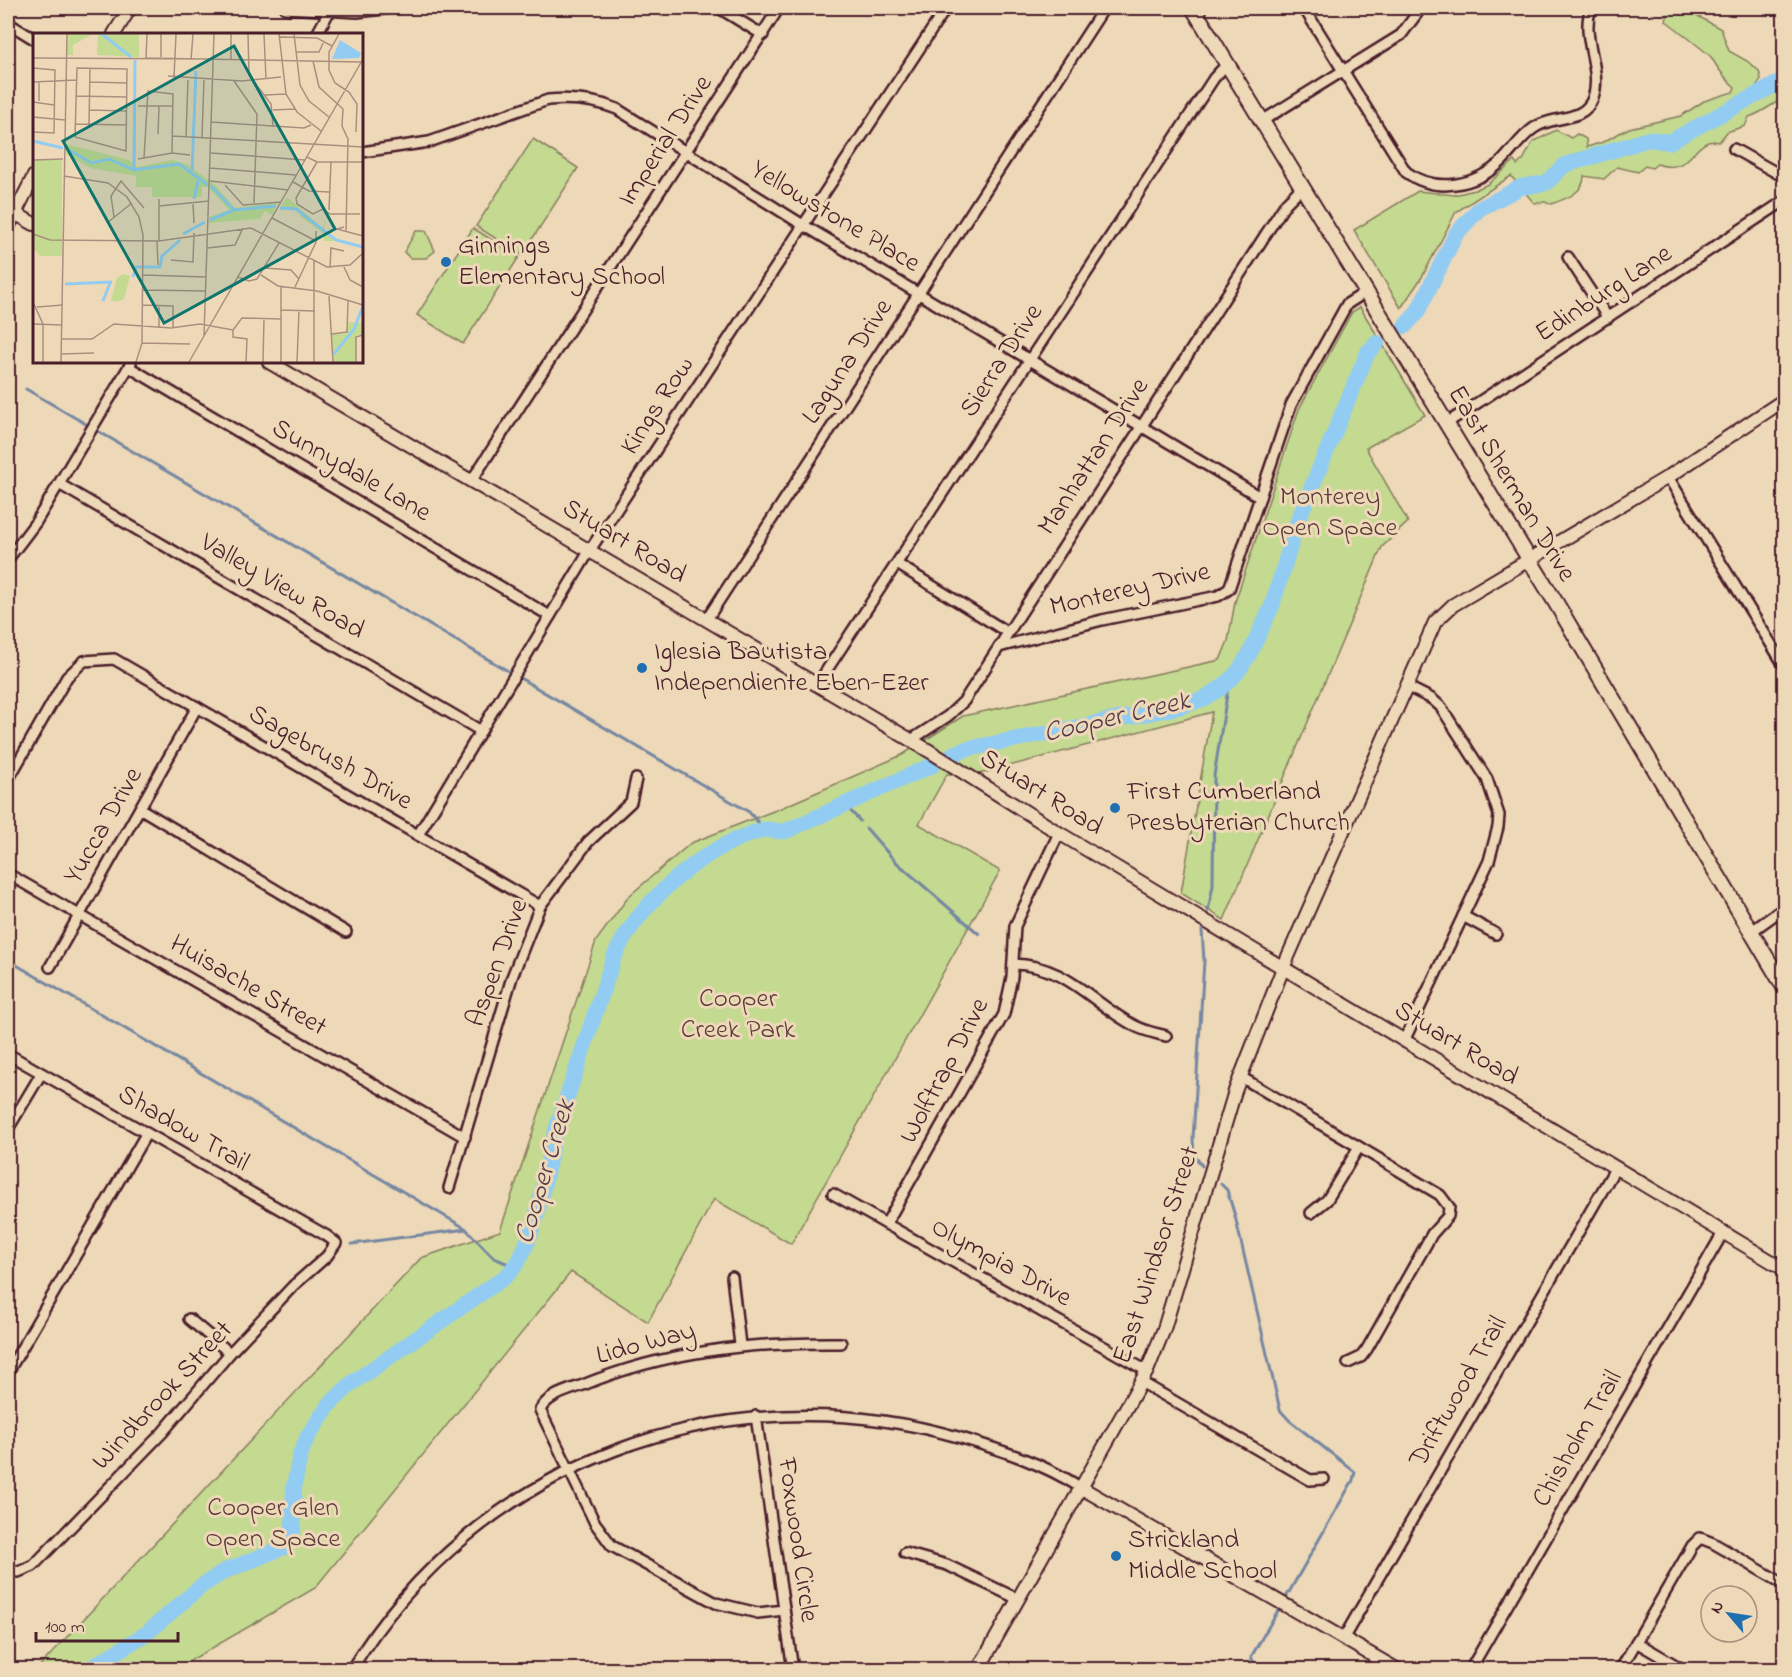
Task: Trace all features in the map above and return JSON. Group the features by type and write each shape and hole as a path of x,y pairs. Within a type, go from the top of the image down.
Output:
{"main road":[{"name":"East Sherman Drive","path":"1193,8 1447,423 1527,560 1785,987"}],"street":[{"path":"115,33 130,8"},
{"path":"285,8 357,12 393,8"},
{"path":"719,8 763,35"},
{"name":"Imperial Drive","path":"472,480 779,8"},
{"name":"Kings Row","path":"418,835 590,550 946,8"},
{"name":"Laguna Drive","path":"707,619 1104,8"},
{"path":"1304,8 1406,172 1415,179 1435,185 1471,181 1492,169 1536,126 1575,116 1588,106 1593,98 1594,82 1586,26 1591,8"},
{"path":"1262,121 1401,35 1421,8"},
{"path":"318,33 330,9"},
{"path":"8,23 33,38"},
{"name":"Sierra Drive","path":"817,685 1214,78 1227,64"},
{"name":"Yellowstone Place","path":"363,152 429,142 534,104 567,99 594,102 617,109 804,226 1260,497"},
{"path":"1734,149 1785,177"},
{"path":"8,227 10,212 33,178"},
{"name":"Manhattan Drive","path":"911,740 948,716 964,701 1287,203 1303,186"},
{"name":"Edinburg Lane","path":"1447,423 1785,201"},
{"path":"10,212 33,224"},
{"path":"1568,257 1608,318"},
{"name":"Monterey Drive","path":"999,647 1017,640 1229,590 1291,405 1347,304 1366,292"},
{"name":"Stuart Road","path":"271,363 911,740 1059,833 1785,1269"},
{"path":"8,559 24,540 130,364"},
{"name":"Sunnydale Lane","path":"130,364 550,616"},
{"name":"East Windsor Street","path":"978,1670 1144,1376 1164,1329 1241,1077 1283,968 1435,622 1453,605 1668,477 1785,400"},
{"path":"1668,477 1785,665"},
{"name":"Valley View Road","path":"59,484 481,731"},
{"path":"897,564 1007,632"},
{"name":"Sagebrush Drive","path":"8,780 67,677 84,661 114,659 540,906"},
{"path":"1404,1041 1489,861 1499,815 1487,779 1441,707 1432,699 1406,686"},
{"name":"Yucca Drive","path":"50,967 197,707"},
{"name":"Aspen Drive","path":"449,1188 512,977 540,906 588,842 630,802 636,779"},
{"path":"141,809 346,932"},
{"name":"Wolftrap Drive","path":"886,1224 1004,1014 1010,994 1015,926 1059,833"},
{"name":"Huisache Street","path":"8,874 465,1137"},
{"path":"1752,931 1785,908"},
{"path":"1463,916 1496,934"},
{"path":"1013,964 1033,964 1047,969 1077,984 1135,1026 1166,1036"},
{"name":"Shadow Trail","path":"8,1054 336,1243"},
{"path":"8,1129 41,1074"},
{"path":"1241,1077 1440,1195 1449,1208 1448,1216 1432,1234 1367,1349 1361,1357 1348,1363"},
{"path":"8,1372 146,1134"},
{"path":"1311,1213 1327,1200 1359,1147"},
{"name":"Driftwood Trail","path":"1342,1639 1616,1167"},
{"name":"Olympia Drive","path":"833,1194 1144,1376 1310,1480 1324,1479"},
{"name":"Chisholm Trail","path":"1470,1670 1724,1231"},
{"name":"Windbrook Street","path":"8,1568 18,1572 33,1566 162,1433 230,1353 293,1286 327,1256 336,1243"},
{"path":"732,1276 740,1345"},
{"path":"189,1319 230,1353"},
{"name":"Lido Way","path":"569,1471 540,1410 545,1400 599,1379 666,1358 740,1345 841,1343"},
{"path":"351,1670 375,1633 409,1591 461,1541 509,1505 569,1471 657,1437 691,1427 756,1416 815,1414 915,1426 991,1447 1042,1465 1269,1598 1398,1670"},
{"name":"Foxwood Circle","path":"756,1416 793,1670"},
{"path":"569,1471 595,1523 612,1546 716,1603 758,1613 784,1610"},
{"path":"1620,1670 1692,1546 1700,1538 1785,1584"},
{"path":"905,1553 978,1578 1018,1599"},
{"path":"1636,1642 1684,1670"}],"green space":[{"path":"1669,9 1687,10 1721,29 1729,51 1759,71 1761,79 1756,87 1758,97 1784,82 1784,98 1749,117 1745,126 1727,132 1719,142 1710,141 1703,144 1686,161 1678,165 1657,164 1652,168 1645,166 1638,172 1617,167 1604,179 1584,176 1578,191 1551,204 1534,203 1511,176 1456,212 1422,277 1401,308 1354,230 1418,191 1454,195 1488,184 1514,161 1517,165 1523,160 1533,142 1556,130 1571,138 1577,134 1586,139 1587,147 1603,142 1629,128 1681,116 1704,101 1733,92 1735,87 1711,57 1666,21"},
{"path":"533,139 578,168 522,255 476,226"},
{"path":"473,228 519,257 463,344 417,315"},
{"path":"416,231 426,231 435,251 426,258 410,258 404,252"},
{"path":"1360,307 1425,415 1366,448 1408,522 1382,547 1224,920 1181,893 1212,712 979,774 947,774 919,824 1000,871 791,1244 714,1199 648,1322 571,1272 315,1588 176,1669 38,1668 421,1258 500,1231 596,941 629,896 691,843 781,808 902,755 963,716 1220,660 1228,641 1235,602 1299,409 1352,312"}],"waterway":[{"name":"Cooper Creek","path":"1405,326 1417,313 1456,234 1479,209 1521,187 1546,183 1565,165 1649,139 1669,142 1784,80"},
{"name":"Cooper Creek","path":"953,754 967,749 1179,707 1203,699 1221,688 1237,673 1250,653 1272,606 1298,520 1368,352 1377,343"},
{"path":"26,389 749,812 764,829"},
{"path":"1208,911 1213,885 1214,776 1229,682"},
{"name":"Cooper Creek","path":"87,1670 147,1633 200,1587 225,1571 284,1547 293,1530 294,1486 300,1455 308,1436 329,1405 352,1383 505,1277 516,1264 533,1228 557,1127 614,957 625,936 657,897 676,879 718,849 766,830 786,831 933,765"},
{"path":"846,806 860,821"},
{"path":"866,828 895,861 979,934"},
{"path":"1202,930 1204,961 1193,1138 1194,1155 1202,1166"},
{"path":"8,960 465,1228 494,1258 516,1267"},
{"path":"1221,1184 1227,1190 1235,1216 1280,1410 1289,1420 1355,1472 1353,1480 1284,1601"},
{"path":"352,1244 466,1229"},
{"path":"1258,1670 1251,1657 1280,1607"}],"place":[{"name":"Ginnings Elementary School","path":"446,262"},
{"name":"Iglesia Bautista Independiente Eben-Ezer","path":"642,668"},
{"name":"First Cumberland Presbyterian Church","path":"1115,808"},
{"name":"Strickland Middle School","path":"1116,1556"}],"park label":[{"name":"Monterey Open Space","path":"1330,512"},
{"name":"Cooper Creek Park","path":"738,1014"},
{"name":"Cooper Glen Open Space","path":"273,1524"}]}
